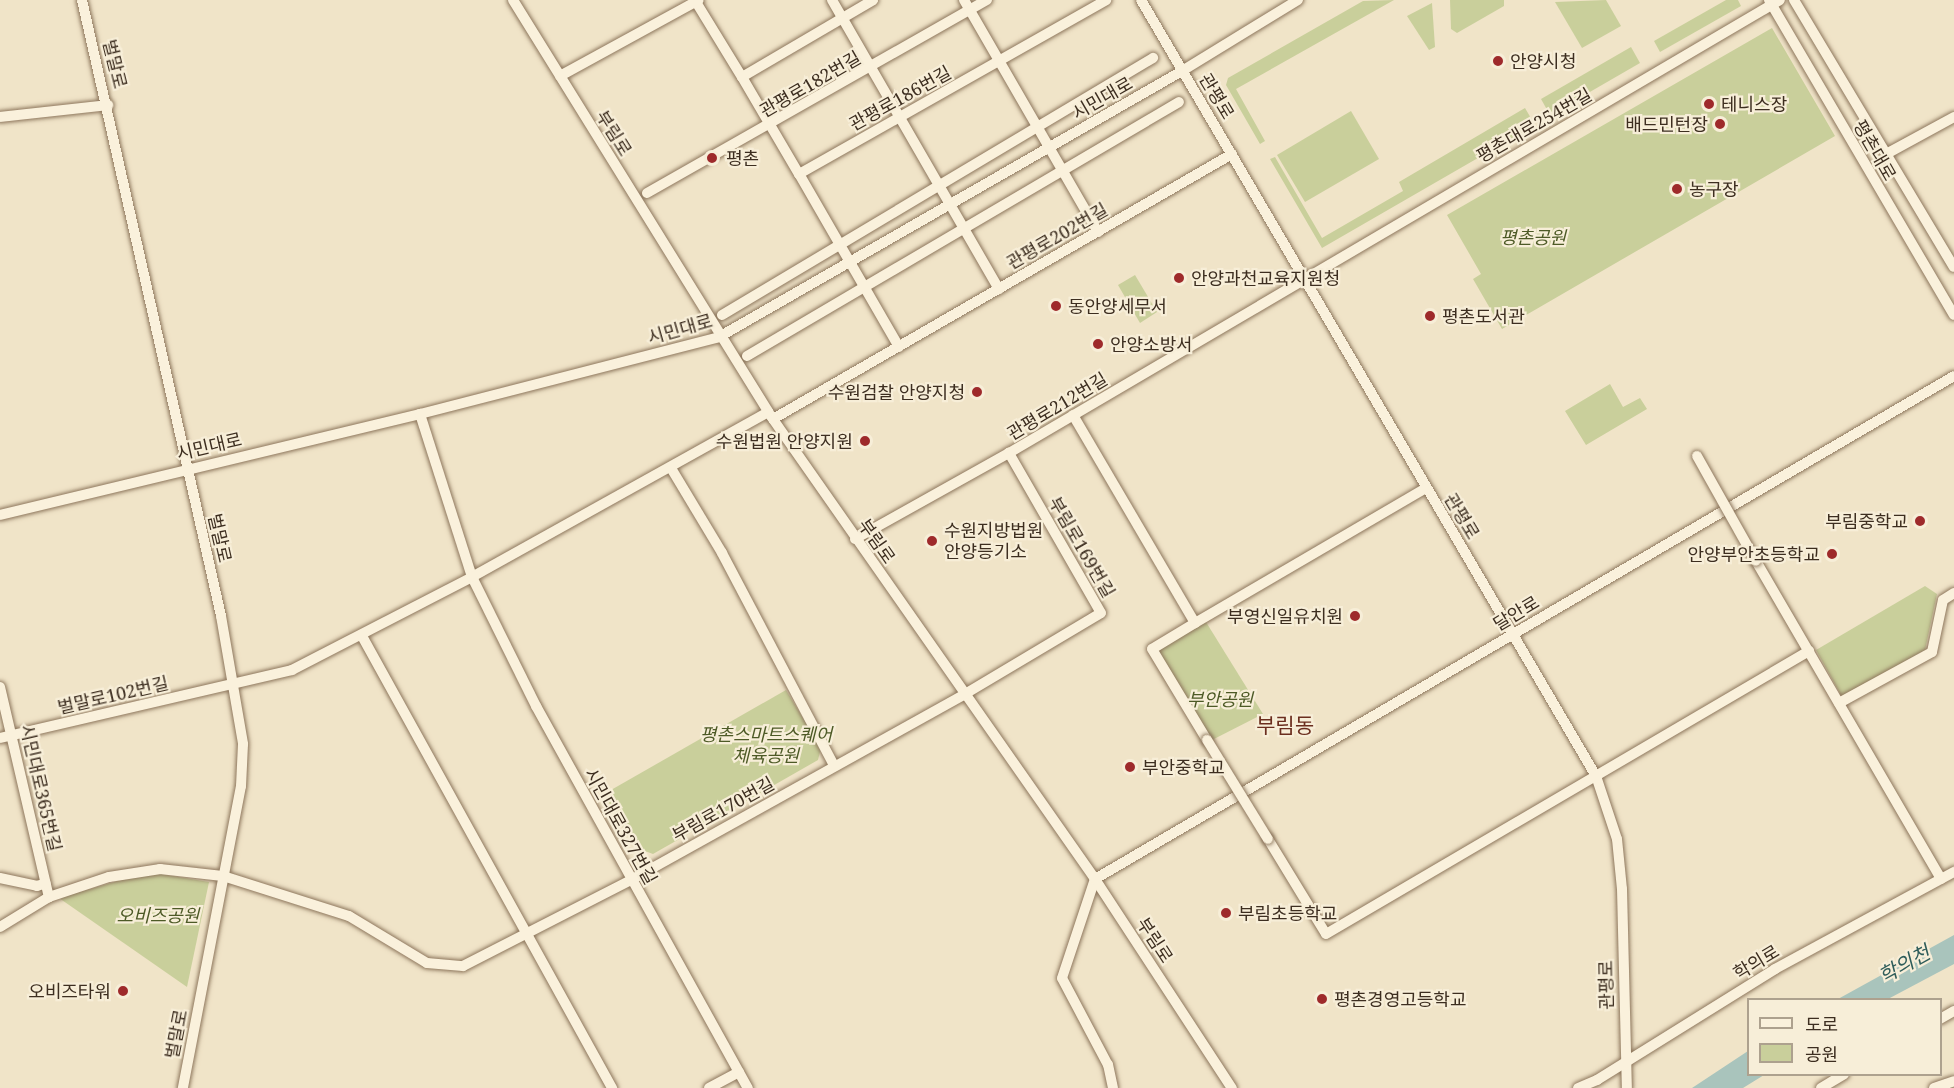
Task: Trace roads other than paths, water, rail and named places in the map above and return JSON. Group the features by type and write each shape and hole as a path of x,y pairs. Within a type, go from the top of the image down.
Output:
{"street":[{"name":"벌말로","path":"82,0 108,105 234,684 243,767 183,1088"},
{"name":"부림로","path":"513,0 719,337 771,416 1095,879 1233,1088"},
{"path":"832,0 999,289"},
{"path":"741,77 873,0"},
{"name":"관평로182번길","path":"647,193 870,68 967,5 987,0"},
{"name":"관평로186번길","path":"799,174 1106,0"},
{"name":"관평로","path":"1141,0 1596,776 1617,839 1622,889 1627,1088"},
{"name":"시민대로","path":"0,515 187,468 420,414 719,337 1182,71 1298,0"},
{"name":"평촌대로","path":"1794,0 1888,153 1954,267"},
{"path":"560,75 698,1 899,347"},
{"name":"평촌대로","path":"1773,2 1954,315"},
{"name":"평촌대로254번길","path":"1304,278 1773,2"},
{"path":"967,5 1098,232"},
{"path":"722,315 1153,58"},
{"path":"747,356 1179,102"},
{"path":"0,117 108,105"},
{"path":"1888,153 1954,117"},
{"name":"관평로202번길","path":"671,468 899,347 1232,154"},
{"name":"관평로212번길","path":"855,539 1009,453 1304,278"},
{"name":"달안로","path":"1095,879 1954,376"},
{"name":"시민대로327번길","path":"420,414 472,577 536,706 747,1088"},
{"path":"1073,415 1195,623"},
{"name":"부림로169번길","path":"965,694 1101,613 1009,453"},
{"path":"1697,456 1941,879"},
{"path":"612,1088 362,636 671,468 722,553 834,765"},
{"path":"1426,488 1152,649 1326,934 1809,651"},
{"path":"1839,703 1932,652 1943,600 1954,593"},
{"name":"벌말로102번길","path":"0,738 292,670 362,636"},
{"name":"시민대로365번길","path":"0,687 49,897"},
{"name":"부림로170번길","path":"0,927 49,897 109,877 160,868 223,876 349,916 427,963 463,966 528,935 631,880 965,694"},
{"name":"학의로","path":"1578,1088 1626,1062 1775,969 1954,872"},
{"path":"0,878 37,886 46,883"},
{"path":"1095,879 1062,978 1108,1065 1113,1088"},
{"path":"709,1088 739,1072"},
{"path":"1821,1088 1841,1076"},
{"path":"1934,1088 1954,1081"}],"water":[{"name":"학의천","path":"1954,935 1954,964 1890,998 1840,998"},
{"path":"1747,1052 1747,1076 1762,1076 1743,1088 1692,1088"}],"place":[{"name":"안양시청","path":"1498,61"},
{"name":"테니스장","path":"1709,104"},
{"name":"배드민턴장","path":"1720,124"},
{"name":"평촌","path":"712,158"},
{"name":"농구장","path":"1677,189"},
{"name":"안양과천교육지원청","path":"1179,278"},
{"name":"동안양세무서","path":"1056,306"},
{"name":"평촌도서관","path":"1430,316"},
{"name":"안양소방서","path":"1098,344"},
{"name":"수원검찰 안양지청","path":"977,392"},
{"name":"수원법원 안양지원","path":"865,441"},
{"name":"부림중학교","path":"1920,521"},
{"name":"수원지방법원 안양등기소","path":"932,541"},
{"name":"안양부안초등학교","path":"1832,554"},
{"name":"부영신일유치원","path":"1355,616"},
{"name":"부안중학교","path":"1130,767"},
{"name":"부림초등학교","path":"1226,913"},
{"name":"오비즈타워","path":"123,991"},
{"name":"평촌경영고등학교","path":"1322,999"}],"district":[{"name":"부림동","path":"1285,725"}],"park label":[{"name":"평촌공원","path":"1533,237"},
{"name":"부안공원","path":"1220,699"},
{"name":"평촌스마트스퀘어 체육공원","path":"766,745"},
{"name":"오비즈공원","path":"158,915"}]}
